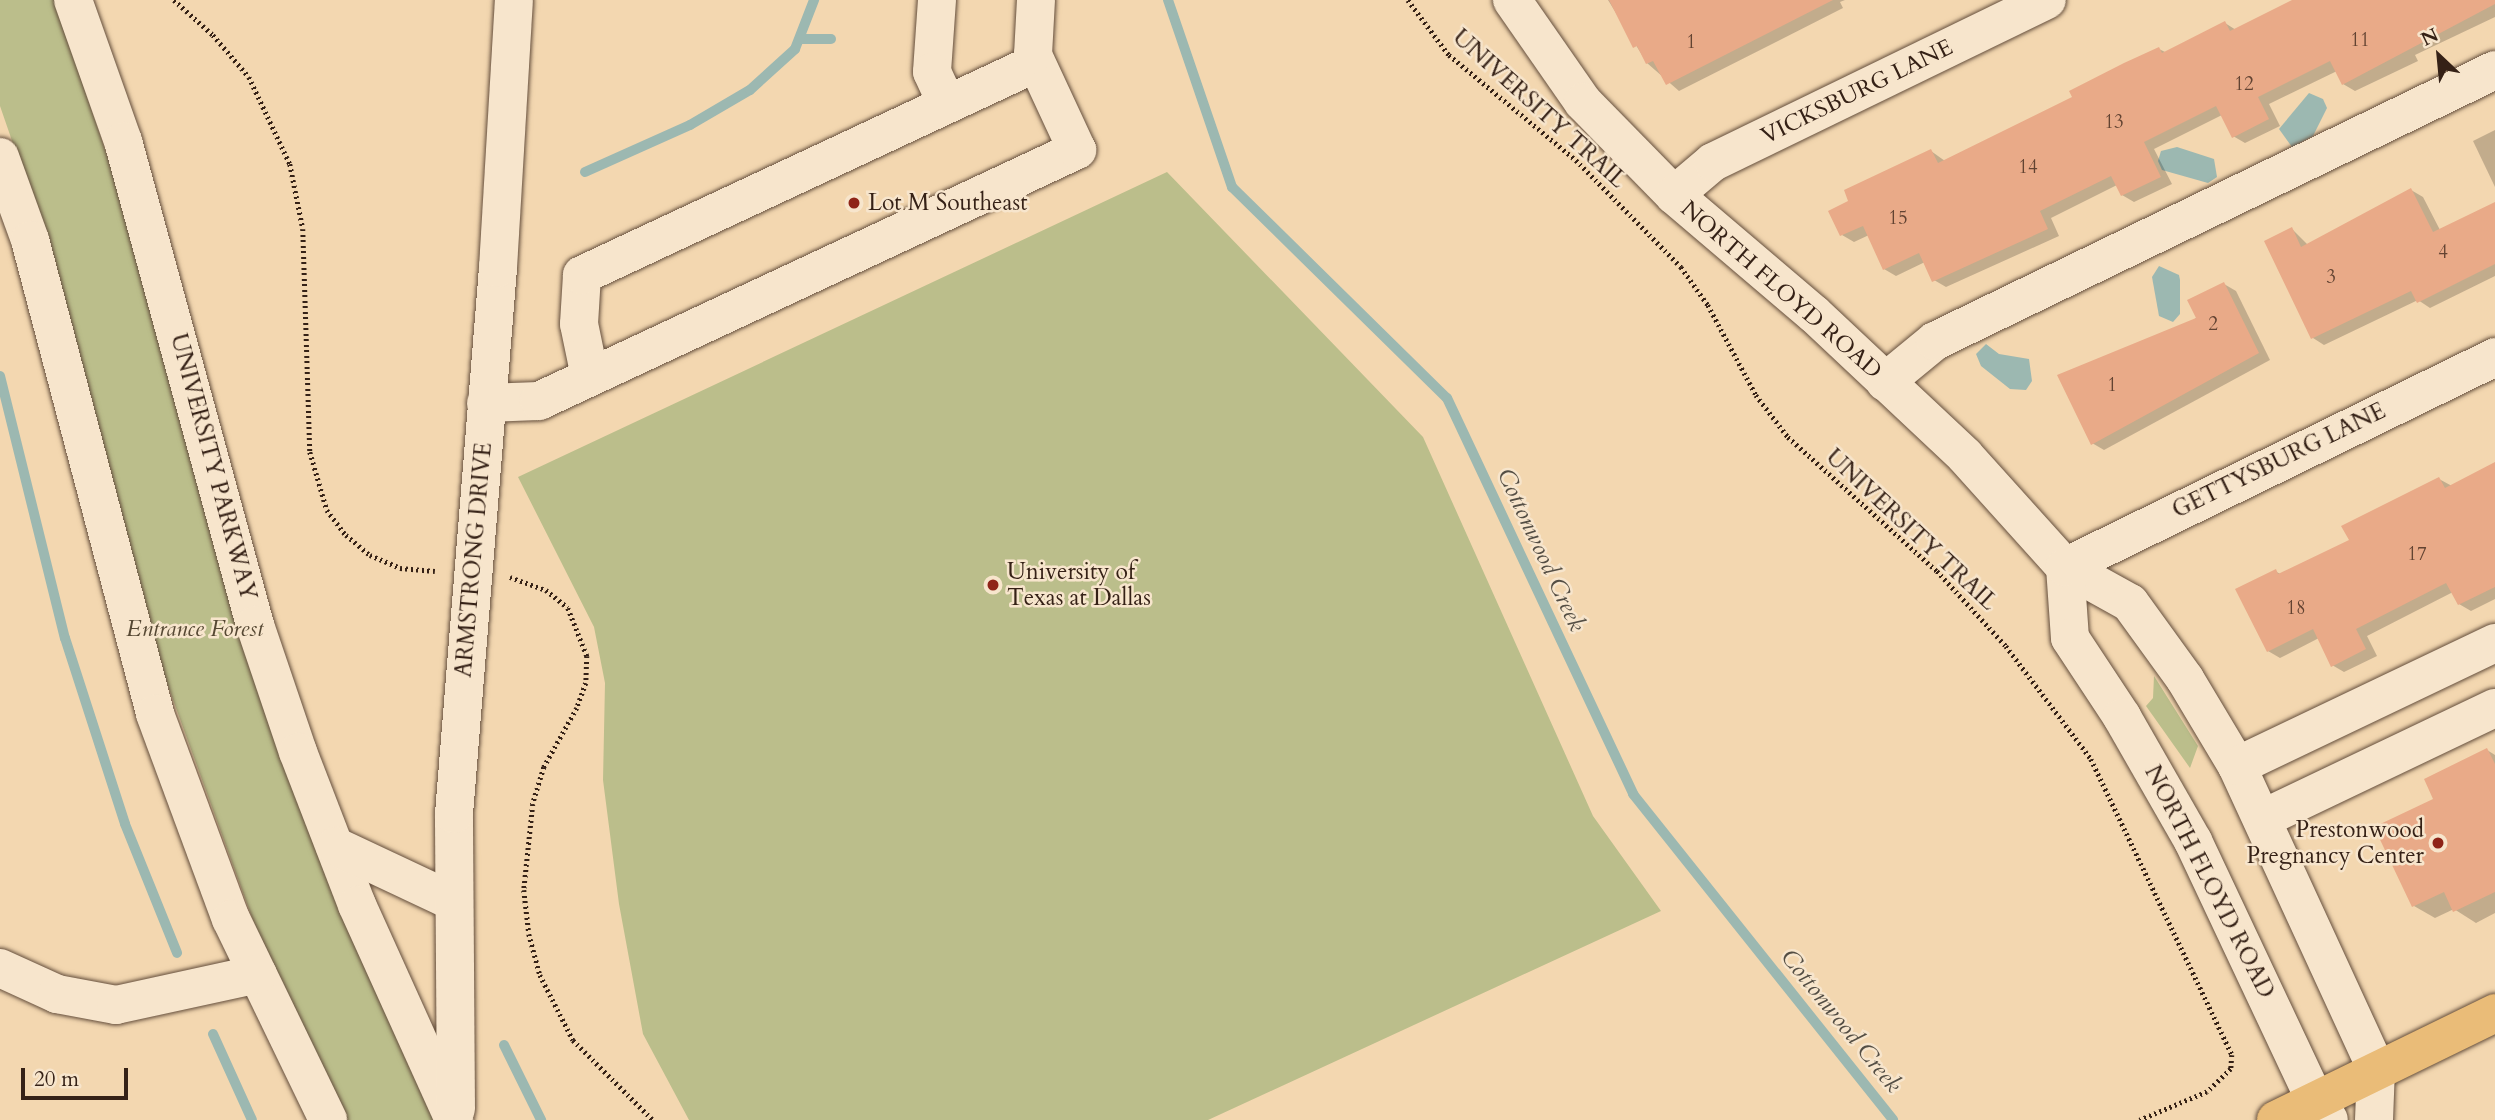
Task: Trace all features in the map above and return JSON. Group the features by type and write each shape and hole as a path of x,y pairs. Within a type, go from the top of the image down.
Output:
{"main road":[{"path":"2276,1120 2322,1110 2376,1068 2495,1013"}],"street":[{"name":"UNIVERSITY PARKWAY","path":"73,0 123,141 255,625 334,846 455,1120"},
{"name":"ARMSTRONG DRIVE","path":"455,1120 452,901 455,801 514,0"},
{"path":"937,0 932,72 947,104"},
{"path":"486,403 539,401 1077,150 1036,63 1036,0"},
{"name":"NORTH FLOYD ROAD","path":"1512,0 1583,102 1674,195 1965,456 2065,567 2130,603 2185,679 2237,766 2262,818 2376,1068 2374,1120"},
{"name":"VICKSBURG LANE","path":"1674,195 1713,162 2047,0"},
{"path":"590,377 579,324 582,275 1036,63"},
{"path":"1885,382 1935,341 2495,70"},
{"path":"0,157 30,240 141,668 231,919 328,1120"},
{"name":"GETTYSBURG LANE","path":"2065,567 2495,357"},
{"name":"NORTH FLOYD ROAD","path":"2065,567 2070,638 2122,717 2193,841 2322,1110"},
{"path":"2237,766 2495,643"},
{"path":"2262,818 2495,708"},
{"path":"334,846 452,901"},
{"path":"0,968 57,994 116,1005 258,974"}],"path":[{"path":"174,0 213,35 248,77 290,164 303,229 310,452 327,510 346,535 370,555 400,568 439,572"},
{"name":"UNIVERSITY TRAIL","path":"1408,0 1449,55 1576,160 1681,267 1708,305 1756,395 1788,438 1946,581 2006,646 2091,759 2232,1055 2231,1069 2207,1092 2140,1120"},
{"path":"505,576 546,590 568,608 587,656 586,683 544,767 525,847 525,901 540,975 573,1040 653,1120"}],"green space":[{"name":"Entrance Forest","path":"0,0 54,0 436,1120 347,1120 254,923 151,639 38,216 0,106"},
{"path":"1167,172 1423,437 1593,816 1661,911 1208,1120 689,1120 643,1034 619,904 603,780 605,683 594,627 518,477"},
{"path":"2154,676 2198,746 2190,768 2146,706 2153,698"}],"water":[{"path":"2309,93 2323,99 2327,108 2313,136 2292,147 2279,129"},
{"path":"2177,147 2214,159 2217,177 2208,183 2162,170 2158,161 2161,151"},
{"path":"2159,266 2179,275 2180,314 2173,322 2159,316 2152,277"},
{"path":"1986,344 1999,354 2029,359 2032,381 2026,390 2010,389 1981,366 1976,354"}],"building":[{"path":"1609,0 1833,0 1666,85 1653,61 1646,64 1637,46 1633,48"},
{"path":"2292,0 2495,0 2495,4 2342,85 2330,61 2258,97 2269,119 2232,138 2216,106 2144,142 2161,177 2121,196 2111,176 2040,211 2048,229 1932,282 1919,253 1883,270 1863,226 1840,236 1828,211 1848,201 1844,190 1931,149 1938,163 2072,97 2069,91 2124,63 2159,47 2162,53 2225,21 2230,31"},
{"path":"2411,188 2433,232 2495,202 2495,264 2417,303 2411,291 2311,339 2264,241 2292,227 2301,247"},
{"path":"2224,282 2259,353 2091,445 2057,375 2196,318 2187,300"},
{"path":"2495,462 2495,587 2458,605 2446,583 2356,629 2366,649 2331,667 2313,629 2267,652 2235,589 2276,569 2278,574 2349,540 2341,526 2439,477 2445,488"},
{"name":"Prestonwood Pregnancy Center","path":"2487,748 2495,764 2495,892 2453,912 2444,892 2412,907 2374,827 2433,799 2424,779"}],"waterway":[{"path":"585,172 690,125 750,90 795,49 814,0"},
{"name":"Cottonwood Creek","path":"1168,0 1232,187 1447,398 1633,794 1893,1120"},
{"path":"800,39 831,39"},
{"path":"0,376 65,638 125,824 177,953"},
{"path":"213,1034 252,1120"},
{"path":"504,1045 541,1120"}],"place":[{"name":"Lot M Southeast","path":"854,203"},
{"name":"University of Texas at Dallas","path":"993,585"},
{"name":"Prestonwood Pregnancy Center","path":"2438,843"}]}
